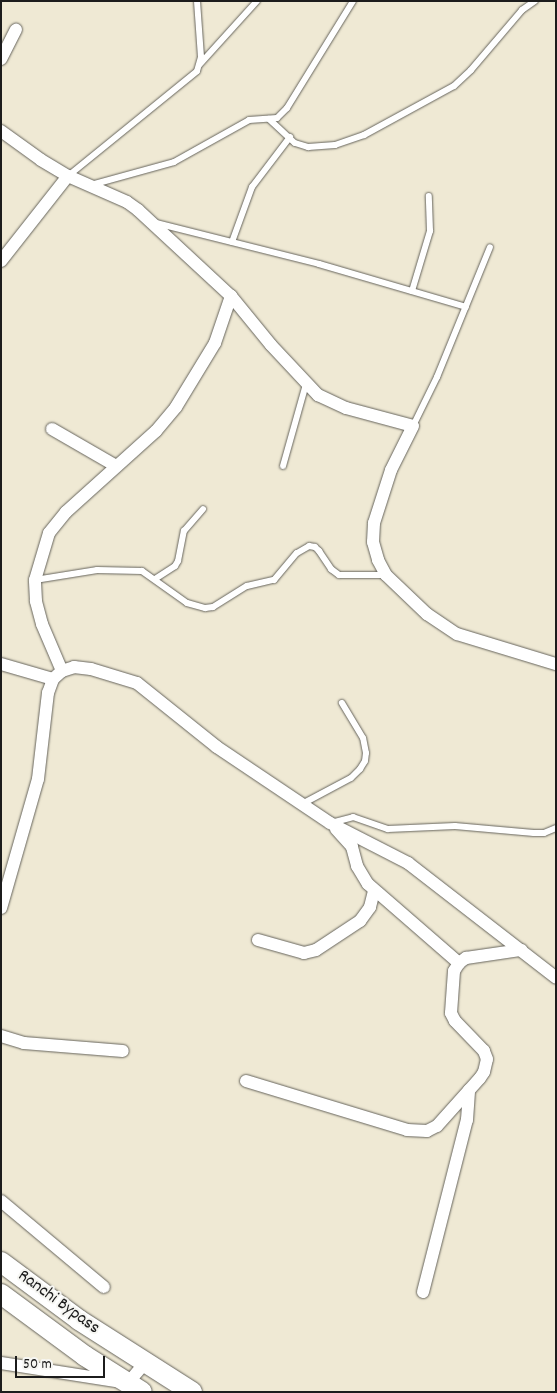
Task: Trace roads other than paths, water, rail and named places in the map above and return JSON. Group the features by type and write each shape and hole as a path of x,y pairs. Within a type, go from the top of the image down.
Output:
{"highway":[{"name":"Ranchi Bypass","path":"1,1262 79,1320 192,1392"},
{"name":"Ranchi Bypass","path":"1,1294 85,1356 135,1387"}],"street":[{"path":"1,59 16,30"},
{"path":"1,131 41,160 68,176 127,202 231,296 306,384 318,394 346,408 413,426 391,470 374,523 373,542 378,560 386,575 427,614 457,634 556,664"},
{"path":"1,261 68,176"},
{"path":"58,675 38,613 35,580 44,545 56,522 156,431 176,407 215,343 231,296"},
{"path":"52,430 116,466"},
{"path":"1,664 58,675"},
{"path":"1,908 38,779 48,693 58,675 74,667 91,669 138,683 217,746 330,823 408,863 556,978"},
{"path":"330,823 352,847 362,876 374,891 459,963"},
{"path":"258,940 304,953 316,950 360,921 370,907 374,891"},
{"path":"246,1081 407,1130 418,1132 437,1126 484,1072 487,1059 484,1051 455,1021 451,1013 453,979 459,963 466,958 475,956 521,950"},
{"path":"1,1036 24,1043 123,1051"},
{"path":"423,1292 467,1120 469,1090"},
{"path":"1,1201 104,1287"},
{"path":"1,1363 135,1387 145,1363"}],"lane":[{"path":"197,1 200,65"},
{"path":"68,176 193,76 200,65 257,1"},
{"path":"87,186 174,162 242,122 255,118 277,118 287,108 353,1"},
{"path":"269,119 301,146 317,147 351,140 378,128 462,79 522,10 536,1"},
{"path":"232,242 252,187 290,138"},
{"path":"412,291 430,231 429,196"},
{"path":"151,222 319,264 466,307"},
{"path":"413,426 438,376 490,247"},
{"path":"283,466 306,384"},
{"path":"155,579 175,566 178,561 184,532 203,509"},
{"path":"35,580 82,572 122,569 142,572 195,607 213,607 247,586 274,580 297,553 309,546 315,547 331,569 339,575 386,575"},
{"path":"302,804 351,778 365,761 366,752 363,738 342,702"},
{"path":"330,823 353,817 388,828 455,826 544,833 556,828"}]}
